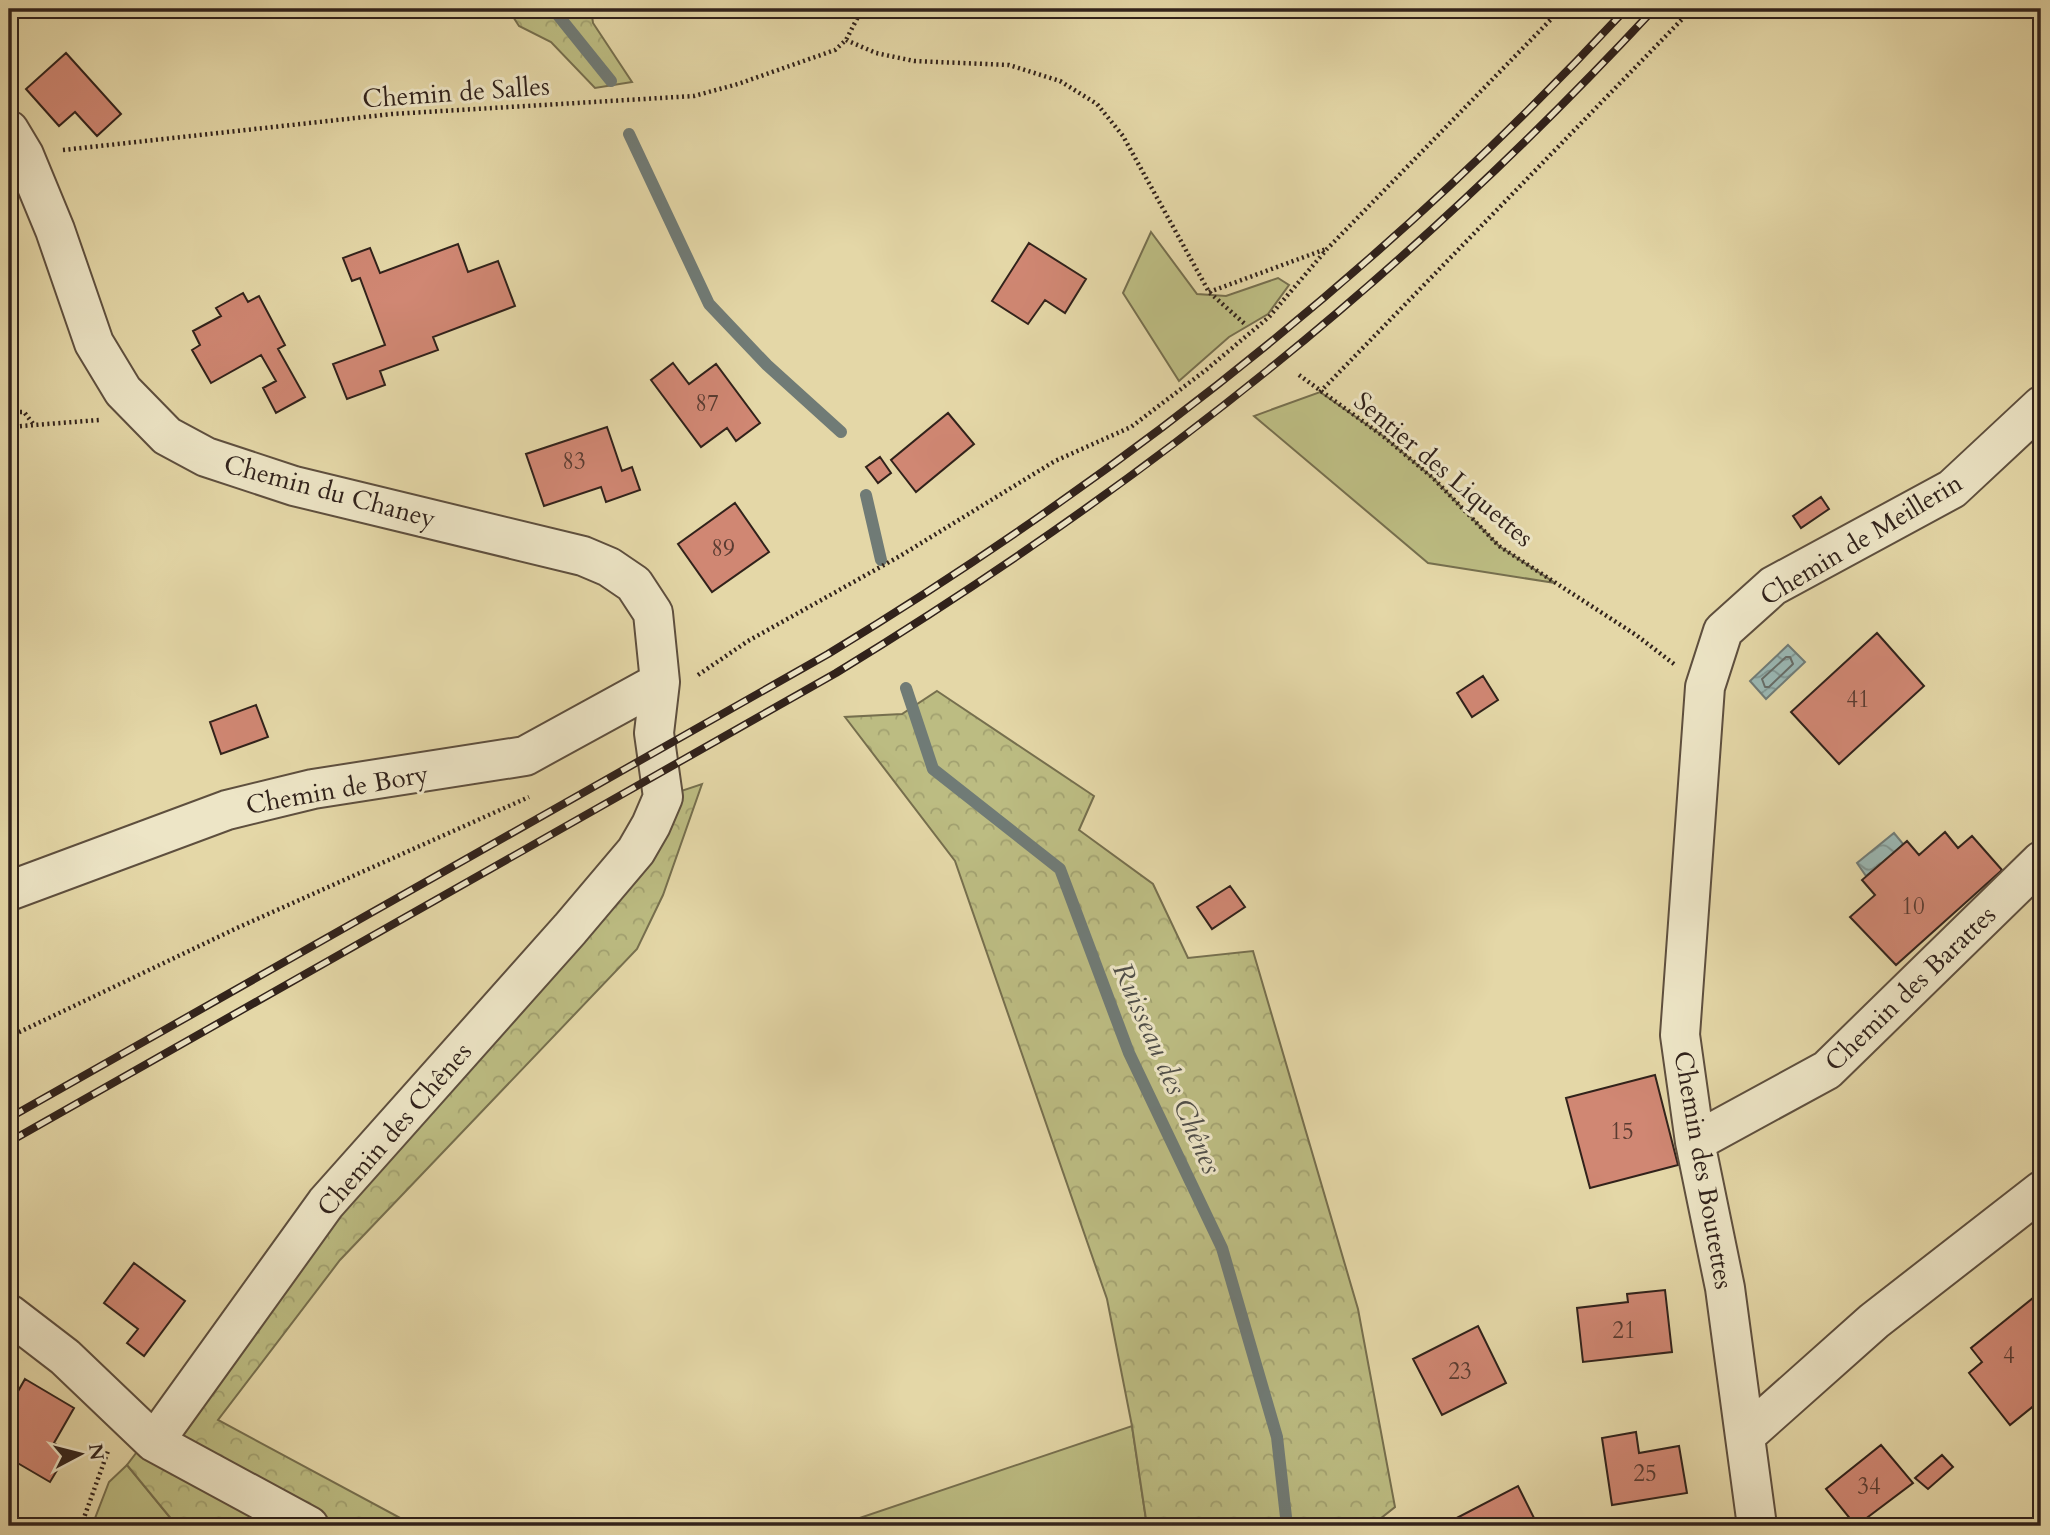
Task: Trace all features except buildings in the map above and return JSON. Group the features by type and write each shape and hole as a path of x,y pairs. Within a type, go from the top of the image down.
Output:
{"street":[{"name":"Chemin du Chaney","path":"16,142 55,230 94,343 123,391 167,436 206,457 294,486 534,542 609,567 634,584 653,613 670,671"},
{"name":"Chemin de Meillerin","path":"1705,687 1723,631 1773,586 1952,489 2041,406"},
{"name":"Chemin de Bory","path":"9,891 227,810 313,789 525,755 670,671"},
{"name":"Chemin des Chênes","path":"144,1433 326,1203 636,851 663,797 654,733 670,671"},
{"name":"Chemin des Boutettes","path":"1705,687 1680,1035 1695,1142 1725,1288 1757,1526"},
{"name":"Chemin des Barattes","path":"1695,1142 1827,1070 2041,861"},
{"path":"1746,1436 1874,1321 2041,1191"},
{"path":"9,1314 65,1357 144,1433 309,1526"}],"path":[{"path":"862,9 846,40 876,53 914,61 1010,65 1060,81 1097,104 1123,136 1209,292 1246,325"},
{"path":"670,671 748,641 900,556 1055,461 1131,427 1269,317 1327,249 1562,9"},
{"path":"1320,392 1692,9"},
{"name":"Chemin de Salles","path":"16,142 392,114 694,96 825,55 846,40"},
{"path":"1209,292 1327,249"},
{"name":"Sentier des Liquettes","path":"1299,375 1383,436 1433,478 1499,546 1636,635"},
{"path":"9,412 23,412 35,426"},
{"path":"9,427 145,416"},
{"path":"9,1037 237,928 533,796"},
{"path":"81,1526 113,1438 144,1433"}],"green space":[{"path":"508,9 591,9 593,23 632,82 595,88 551,42 519,26"},
{"path":"1151,232 1197,294 1226,296 1278,278 1289,285 1268,314 1229,337 1179,381 1123,293"},
{"path":"1320,392 1383,436 1433,478 1499,546 1555,583 1428,563 1254,416"},
{"path":"937,691 1094,796 1079,830 1153,884 1188,958 1253,951 1358,1309 1395,1507 1371,1526 1147,1526 1132,1426 1107,1299 955,861 845,717 902,714"},
{"path":"702,784 663,895 637,949 340,1260 218,1420 415,1526 177,1526 127,1465 326,1203 663,797"},
{"path":"1132,1426 1147,1526 836,1526"},
{"path":"127,1465 177,1526 92,1526 109,1482"}],"water":[{"path":"1788,645 1805,662 1766,699 1750,681"},
{"path":"1894,833 1904,845 1866,876 1857,863"}],"waterway":[{"name":"Ruisseau des Chênes","path":"553,9 611,81"},
{"name":"Ruisseau des Chênes","path":"629,134 709,304 767,365 841,432"},
{"name":"Ruisseau des Chênes","path":"866,495 881,560"},
{"name":"Ruisseau des Chênes","path":"906,688 933,769 1060,869 1129,1053 1222,1248 1277,1437 1287,1526"}],"railway":[{"path":"9,1118 828,654 1044,513 1148,438 1250,359 1348,277 1444,191 1536,102 1626,9"},
{"path":"9,1142 836,673 950,601 1059,527 1166,450 1269,370 1369,286 1466,198 1561,106 1654,9"}]}
